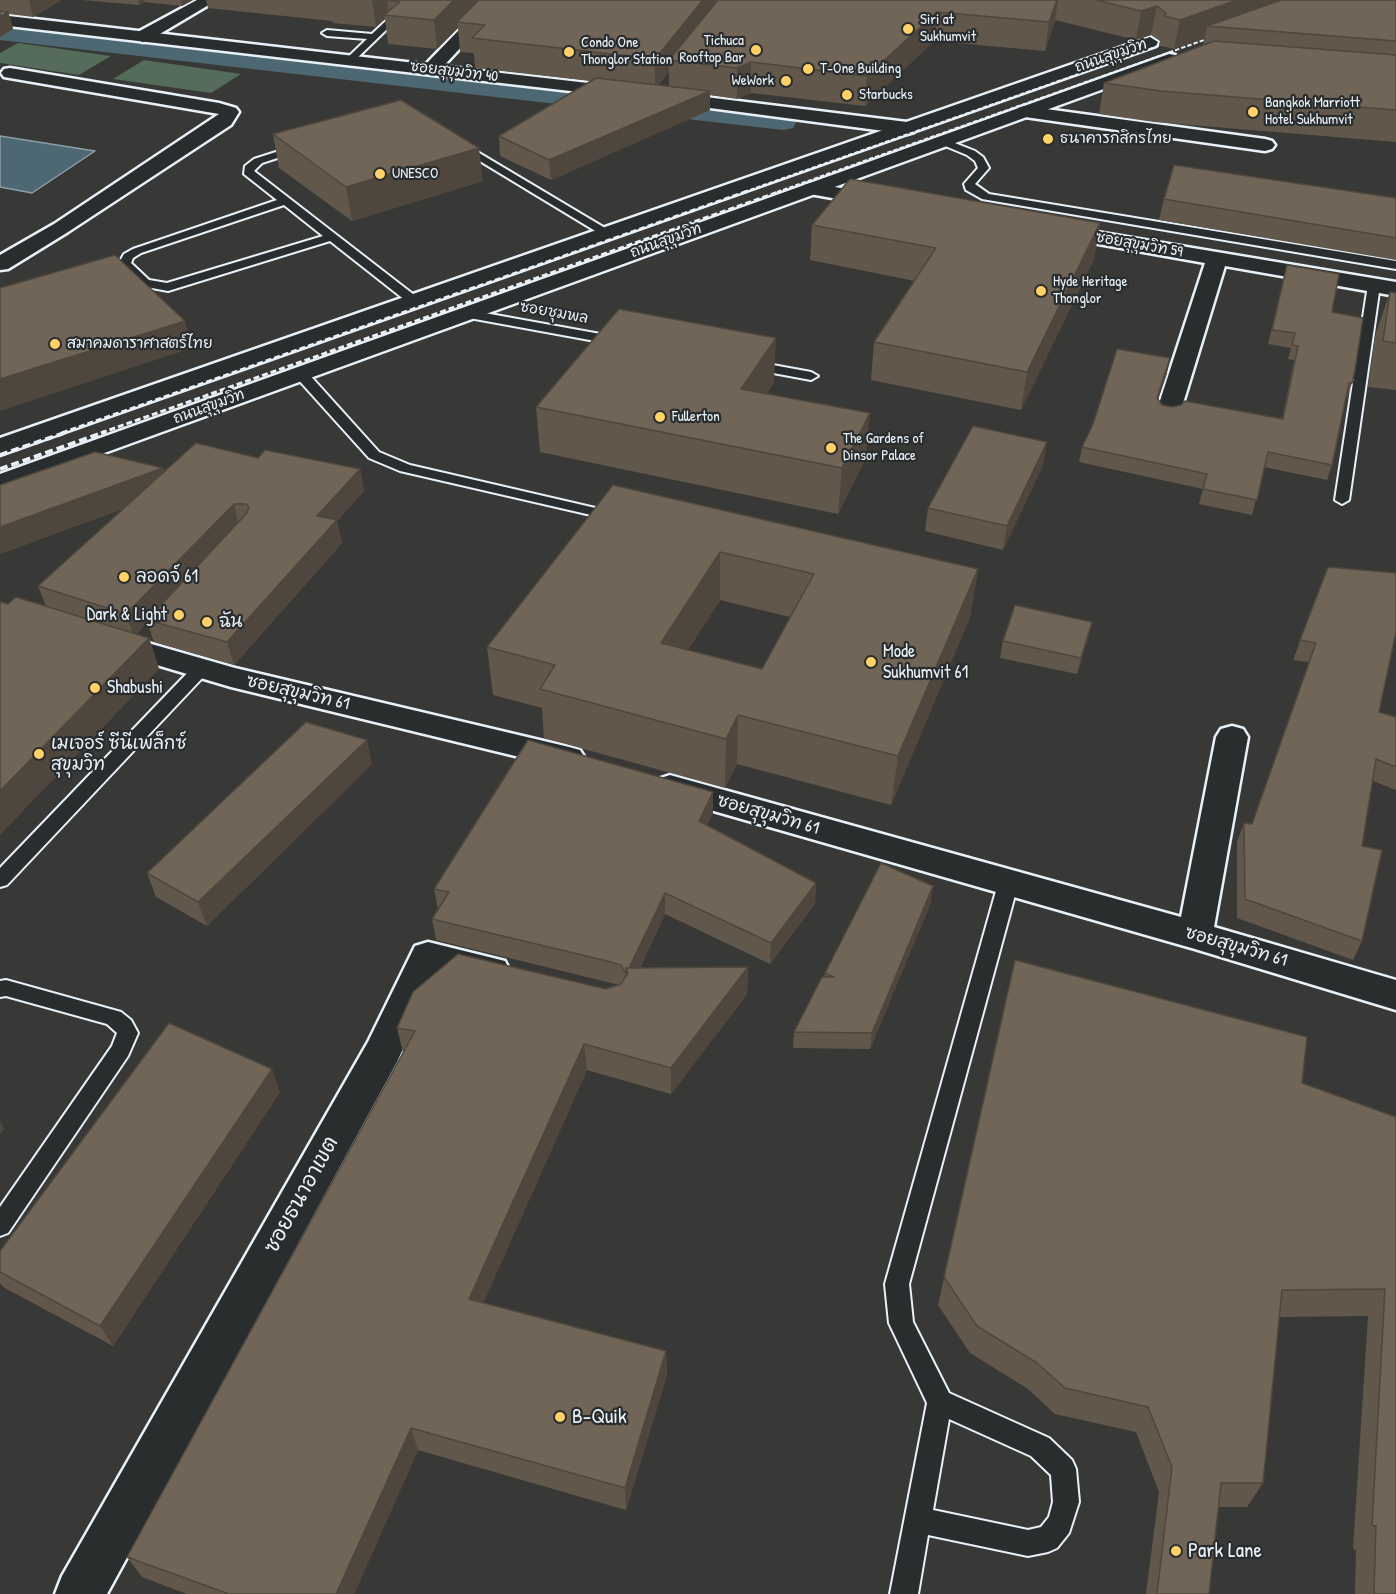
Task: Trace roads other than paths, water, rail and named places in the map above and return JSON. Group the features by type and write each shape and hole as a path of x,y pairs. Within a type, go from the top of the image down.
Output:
{"street":[{"path":"142,36 209,0"},
{"path":"431,69 497,0"},
{"name":"ซอยสุขุมวิท 40","path":"0,20 431,69 661,91 908,128"},
{"name":"ถนนสุขุมวิท","path":"0,447 1165,37"},
{"name":"ถนนสุขุมวิท","path":"0,483 942,141 1180,57"},
{"path":"0,264 61,228 224,121 230,112 219,108 10,73"},
{"path":"1024,112 1265,145"},
{"path":"908,128 942,141"},
{"path":"811,189 907,205"},
{"name":"ซอยสุขุมวิท 59","path":"1033,227 1396,289"},
{"path":"1168,413 1217,258"},
{"name":"ซอยสุขุมวิท 61","path":"117,642 201,669 534,748 602,767"},
{"path":"1195,935 1232,737"},
{"name":"ซอยสุขุมวิท 61","path":"636,777 1195,935 1396,995"},
{"name":"ซอยธนาอาเขต","path":"80,1594 382,1051 428,956 529,980"}],"lane":[{"path":"350,60 413,0"},
{"path":"327,33 372,38"},
{"path":"451,139 606,233"},
{"path":"942,141 971,153 979,159 984,168 969,184 970,188 986,197 1396,265"},
{"path":"312,143 250,166 248,172 414,301"},
{"path":"285,201 137,251 128,256 125,263 130,271 145,283 168,287 331,237"},
{"path":"1342,500 1374,285"},
{"name":"ซอยชุมพล","path":"468,314 627,343"},
{"path":"742,363 811,376"},
{"path":"301,374 374,455 405,468 604,514"},
{"path":"0,880 201,669"},
{"path":"904,1594 940,1402 901,1323 897,1284 1008,884"},
{"path":"0,988 114,1018 124,1026 128,1033 121,1050 0,1226"},
{"path":"918,1520 1028,1543 1048,1539 1060,1524 1066,1502 1063,1469 1040,1447 940,1402"}],"water":[{"path":"0,136 95,151 32,193 0,187"}],"waterway":[{"path":"0,33 783,122"}],"railway":[{"path":"777,192 1221,34"},
{"path":"744,192 1175,40"},
{"path":"62,433 748,191"},
{"path":"101,433 781,191"},
{"path":"0,455 67,432"},
{"path":"0,469 105,432"}],"place":[{"name":"Siri at Sukhumvit","path":"908,29"},
{"name":"Tichuca Rooftop Bar","path":"756,50"},
{"name":"Condo One Thonglor Station","path":"569,52"},
{"name":"T-One Building","path":"808,69"},
{"name":"WeWork","path":"786,81"},
{"name":"Starbucks","path":"847,95"},
{"name":"Bangkok Marriott Hotel Sukhumvit","path":"1253,112"},
{"name":"ธนาคารกสิกรไทย","path":"1048,139"},
{"name":"UNESCO","path":"380,174"},
{"name":"Hyde Heritage Thonglor","path":"1041,291"},
{"name":"สมาคมดาราศาสตร์ไทย","path":"55,344"},
{"name":"Fullerton","path":"660,417"},
{"name":"The Gardens of Dinsor Palace","path":"831,448"},
{"name":"ลอดจ์ 61","path":"124,577"},
{"name":"Dark & Light","path":"179,615"},
{"name":"ฉัน","path":"207,622"},
{"name":"Mode Sukhumvit 61","path":"871,662"},
{"name":"Shabushi","path":"95,688"},
{"name":"เมเจอร์ ซีนีเพล็กซ์ สุขุมวิท","path":"39,754"},
{"name":"B-Quik","path":"560,1417"},
{"name":"Park Lane","path":"1176,1551"}]}
